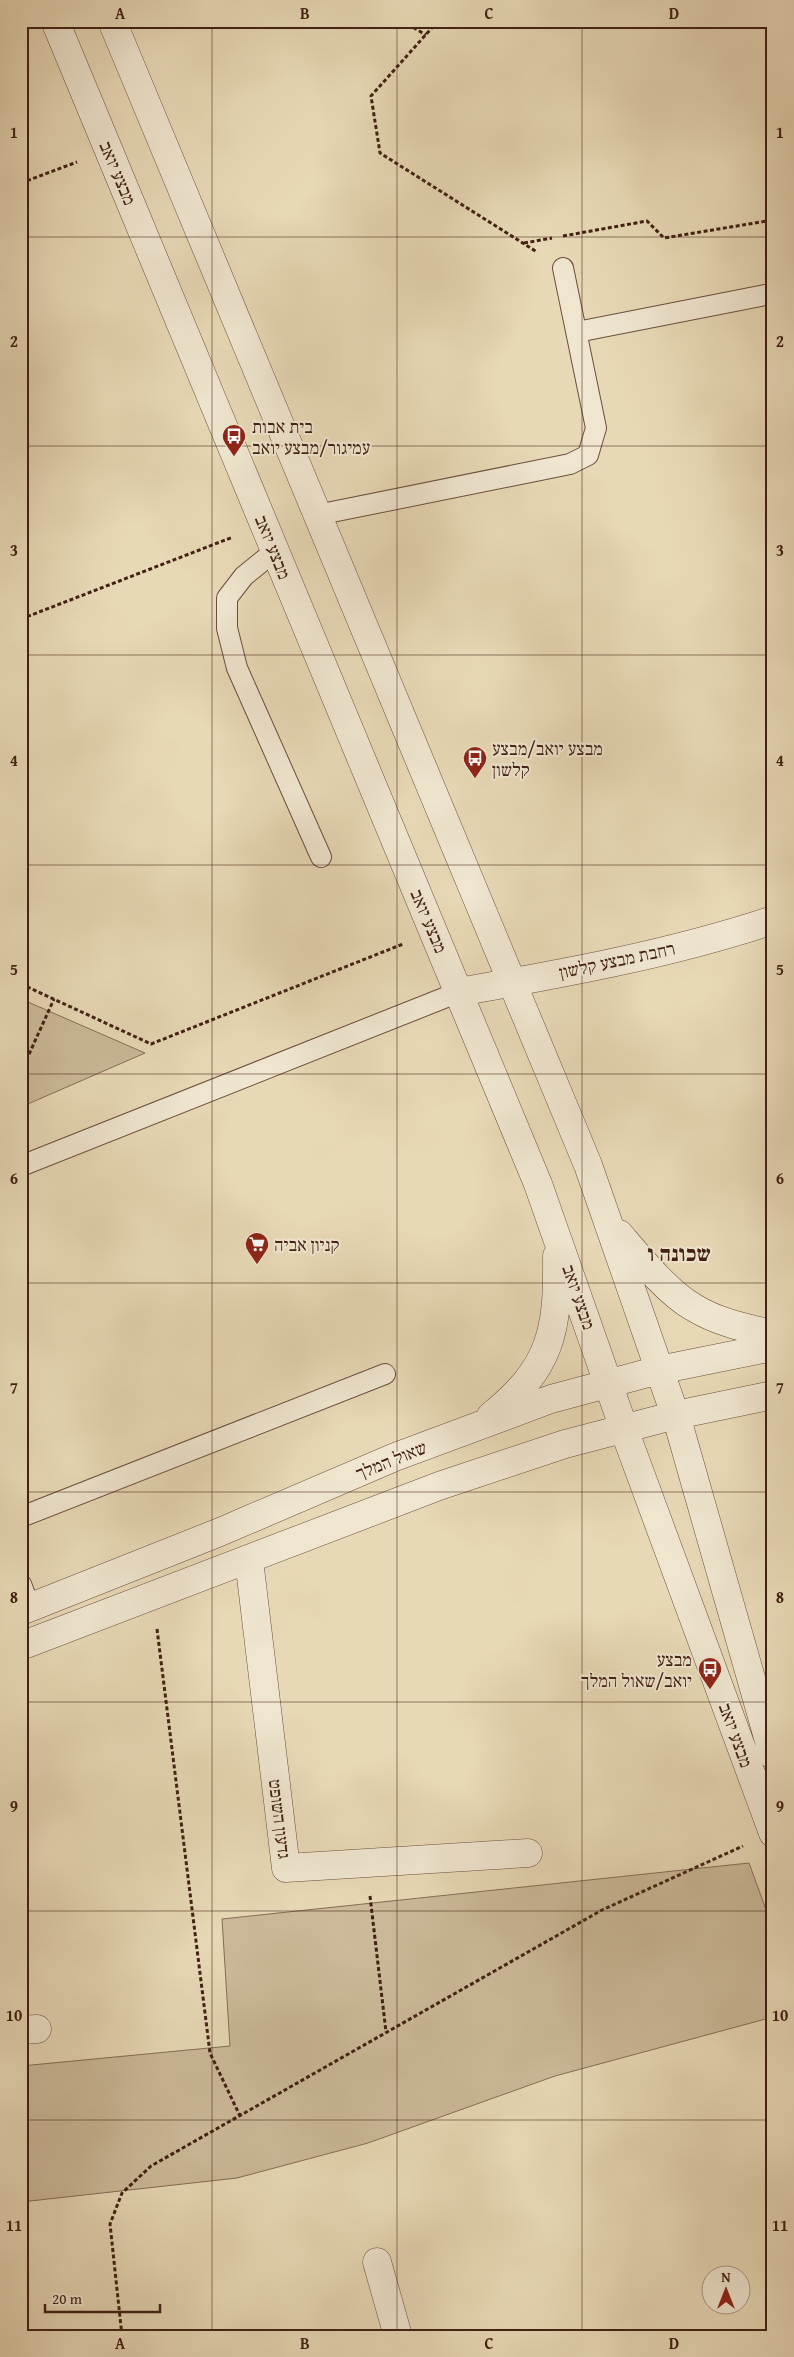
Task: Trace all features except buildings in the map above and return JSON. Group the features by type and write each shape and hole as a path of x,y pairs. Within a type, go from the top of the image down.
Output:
{"street":[{"name":"מבצע יואב","path":"55,21 538,1184 624,1428 772,1832"},
{"name":"מבצע יואב","path":"112,21 588,1165 676,1415 773,1755"},
{"name":"רחבת מבצע קלשון","path":"459,992 640,957 722,937 773,920"},
{"path":"608,1221 650,1270 691,1307 719,1320 773,1334"},
{"path":"478,1426 512,1399 537,1369 550,1342 558,1302 557,1235"},
{"name":"שאול המלך","path":"24,1601 220,1532 395,1457 551,1399 659,1370 773,1347"},
{"path":"21,1646 439,1486 565,1444 676,1415 773,1395"},
{"name":"גדעון השופט","path":"249,1560 286,1868 528,1853"},
{"path":"377,2262 398,2336"}],"lane":[{"path":"317,514 570,464 588,455 596,428 563,268"},
{"path":"577,332 764,294"},
{"path":"275,551 244,576 227,598 227,628 236,668 321,857"},
{"path":"21,1166 459,992"},
{"path":"21,1516 385,1374"}],"path":[{"path":"402,21 426,34"},
{"path":"438,21 371,96 380,153 563,268"},
{"path":"21,183 108,150"},
{"path":"523,243 647,221 664,238 773,220"},
{"path":"21,454 27,471 21,473"},
{"path":"21,619 264,525"},
{"path":"21,601 27,616"},
{"path":"21,984 151,1044 434,932"},
{"path":"21,1072 54,999"},
{"path":"152,1596 210,2053 240,2116"},
{"path":"122,2336 110,2224 122,2193 151,2166 602,1910 772,1832"},
{"path":"366,1863 386,2032"}],"shaded area":[{"path":"21,999 145,1053 21,1107"},
{"path":"749,1863 773,1929 773,2017 555,2076 368,2143 237,2178 21,2202 21,2066 230,2046 222,1919"}],"place":[{"name":"בית אבות עמיגור/מבצע יואב","path":"234,457"},
{"name":"מבצע יואב/מבצע קלשון","path":"475,779"},
{"name":"קניון אביה","path":"257,1265"},
{"name":"מבצע יואב/שאול המלך","path":"710,1690"}],"district":[{"name":"שכונה ו","path":"679,1253"}]}
